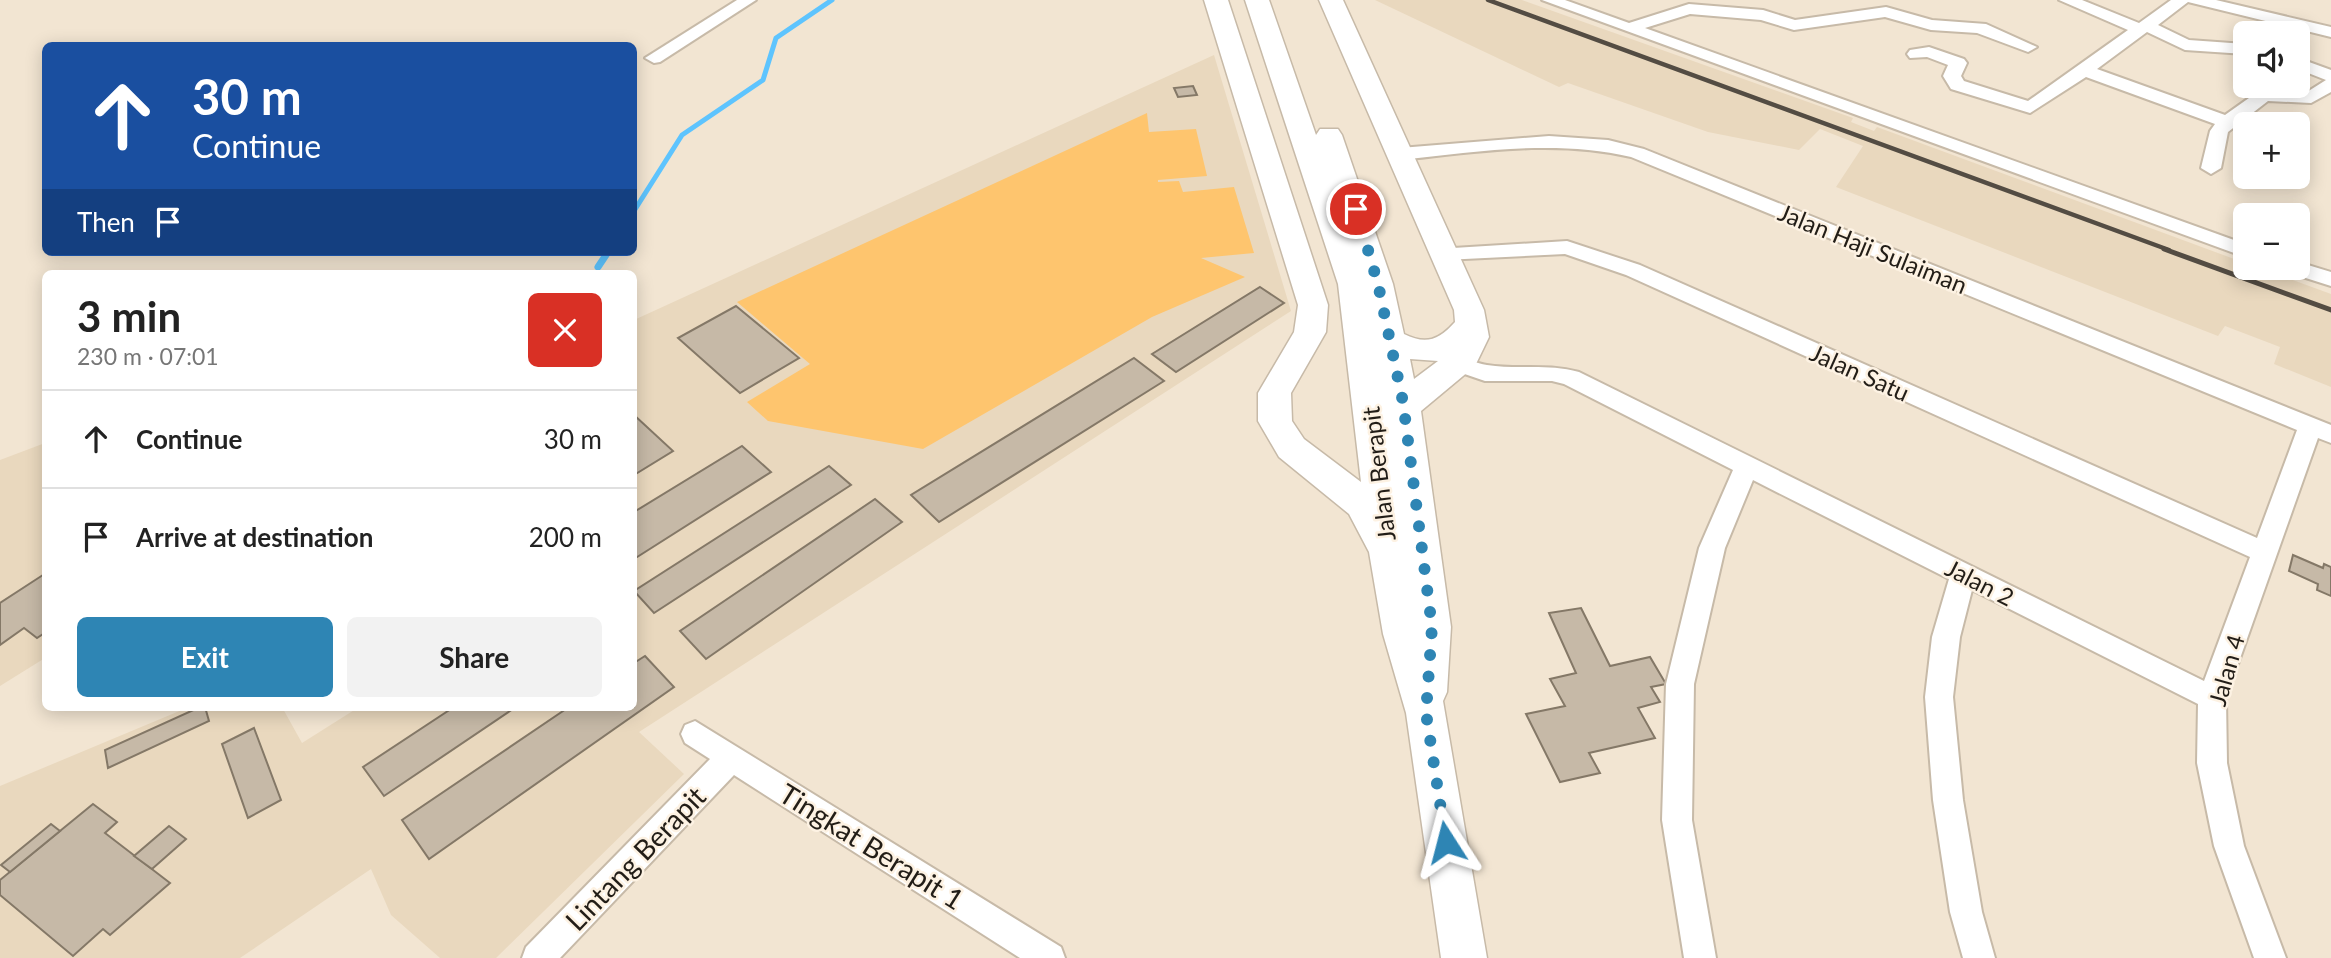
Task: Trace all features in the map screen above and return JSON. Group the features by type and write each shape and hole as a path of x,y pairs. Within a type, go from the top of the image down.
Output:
{"main road":[{"path":"1216,0 1313,305 1311,330 1272,399 1273,416 1280,433 1295,453 1355,498 1373,521 1389,569"},
{"name":"Jalan Berapit","path":"1256,0 1366,284 1375,444 1389,569 1402,634 1426,713 1464,958"},
{"path":"1279,0 1356,209 1366,284 1389,339 1403,408 1432,627 1426,713"},
{"path":"1331,0 1469,310 1473,337 1458,364 1430,383 1403,408"},
{"path":"1389,339 1407,349 1430,354 1448,347 1471,323"},
{"path":"1295,453 1335,464 1355,461 1375,444"}],"street":[{"path":"654,58 748,0"},
{"path":"1550,0 2233,247"},
{"path":"2067,0 2185,45 2233,48"},
{"path":"1916,54 1929,52 1958,63 1952,76 1957,85 2031,108 2081,69 2184,0 2331,32"},
{"path":"1629,27 1684,5 1763,16 1794,25 1886,12 1931,25 1980,28 2028,47"},
{"path":"2310,68 2331,76"},
{"path":"2081,69 2227,122"},
{"path":"2211,168 2219,131 2262,97 2270,95 2311,98 2331,84"},
{"name":"Jalan Haji Sulaiman","path":"1400,154 1560,139 1606,144 1637,153 2320,430"},
{"name":"Jalan Satu","path":"1444,254 1567,247 1633,270 2264,552"},
{"path":"2310,272 2331,279"},
{"name":"Jalan 2","path":"1458,364 1485,373 1552,373 1571,378 2212,698"},
{"name":"Jalan 4","path":"2270,958 2229,846 2212,763 2212,698 2264,552 2320,430"},
{"path":"1700,958 1676,820 1680,684 1696,604 1712,548 1747,466"},
{"path":"1963,574 1946,637 1939,697 1950,812 1966,912 1979,958"},
{"name":"Tingkat Berapit 1","path":"695,734 1049,958"},
{"name":"Lintang Berapit","path":"538,958 732,757"}],"shaded area":[{"path":"1375,0 1522,0 1853,118 1851,122 1874,131 1877,127 2233,259 2233,280 2293,280 2331,294 2331,387 2274,364 2280,347 2225,326 2218,336 1836,187 1863,146 1820,129 1799,150 1708,132 1568,83 1559,87"},
{"path":"1214,55 1291,311 639,732 684,774 496,958 440,958 391,915 371,869 240,958 0,958 0,786 179,711 284,711 302,743 353,711 637,711 637,319"},
{"path":"1147,113 1149,132 1196,129 1207,176 1158,182 1179,181 1183,192 1234,187 1254,253 1201,258 1245,277 1152,317 923,449 768,421 747,402 810,364 737,302"},
{"path":"42,444 42,660 0,686 0,460"}],"building":[{"path":"1193,86 1197,95 1178,97 1174,88"},
{"path":"1260,287 1284,303 1176,372 1152,354"},
{"path":"736,306 799,358 740,393 678,338"},
{"path":"1134,358 1164,381 939,522 911,495"},
{"path":"637,418 673,451 637,473"},
{"path":"742,446 771,472 637,557 637,510"},
{"path":"829,466 851,485 654,613 637,594 637,589"},
{"path":"875,499 902,522 706,659 680,631"},
{"path":"2293,555 2323,568 2324,564 2331,567 2331,596 2317,590 2318,584 2289,571"},
{"path":"42,576 42,635 37,638 24,628 0,645 0,603"},
{"path":"1581,608 1610,666 1650,657 1666,684 1651,687 1660,702 1638,708 1655,738 1589,753 1600,773 1560,782 1526,714 1565,706 1550,679 1576,673 1549,613"},
{"path":"645,656 674,687 429,859 402,820 563,711 637,711 637,661"},
{"path":"191,711 206,711 209,721 108,768 105,750"},
{"path":"448,711 510,711 384,796 363,767"},
{"path":"254,728 281,800 248,818 222,744"},
{"path":"93,804 117,822 105,833 170,883 110,935 103,929 73,956 0,895 0,880"},
{"path":"51,824 60,831 10,872 1,865"},
{"path":"169,826 186,839 152,869 134,856"}],"waterway":[{"path":"637,206 682,135 763,80 776,38 832,0"},
{"path":"598,267 605,256"}],"railway":[{"path":"1488,0 2169,250"},
{"path":"2164,249 2331,310"}],"route":[{"path":"1356,209 1378,284 1403,402 1432,627 1426,713 1446,842"}]}
